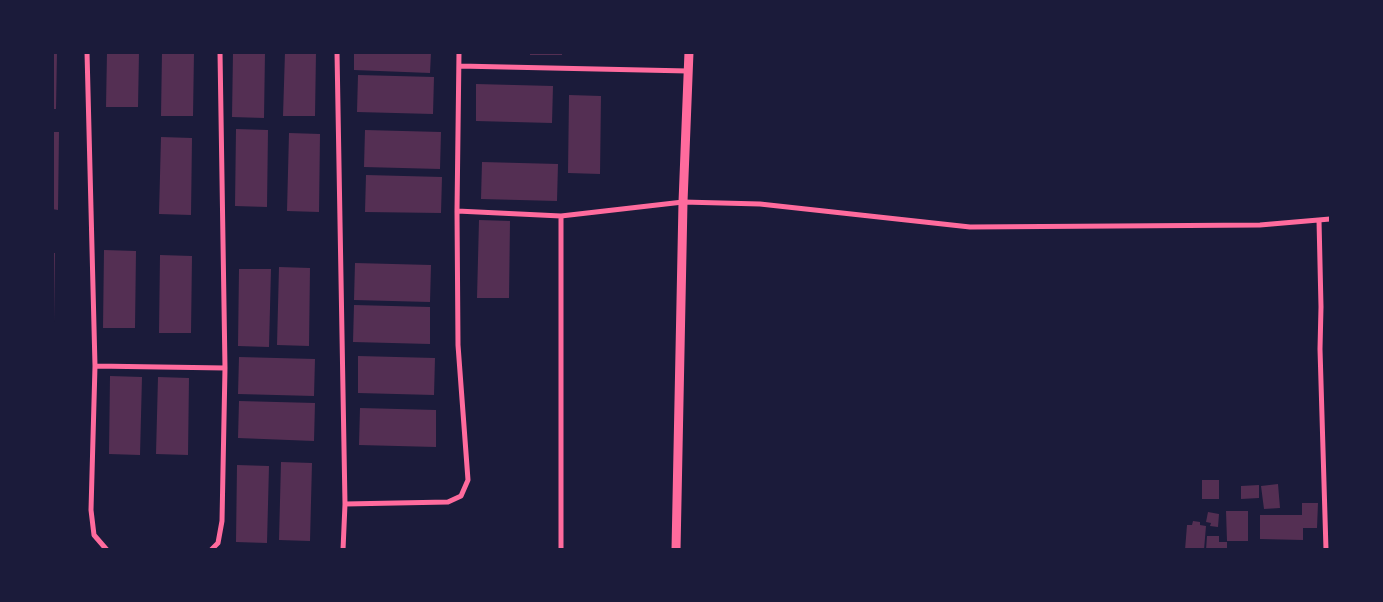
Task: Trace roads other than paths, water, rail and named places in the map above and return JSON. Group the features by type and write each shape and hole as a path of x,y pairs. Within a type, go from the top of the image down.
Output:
{"street":[{"path":"87,52 95,366 91,510 94,535 107,550"},
{"path":"211,550 218,543 222,522 225,368 220,52"},
{"path":"337,52 345,504 343,550"},
{"path":"345,504 448,502 461,496 468,480 458,345 456,210 460,52"},
{"path":"676,550 683,202 689,52"},
{"path":"459,66 689,71"},
{"path":"456,210 561,216 683,202 760,204 970,227 1260,225 1330,219"},
{"path":"560,550 561,216"},
{"path":"1319,220 1320,365 1326,550"},
{"path":"95,366 225,368"}]}
